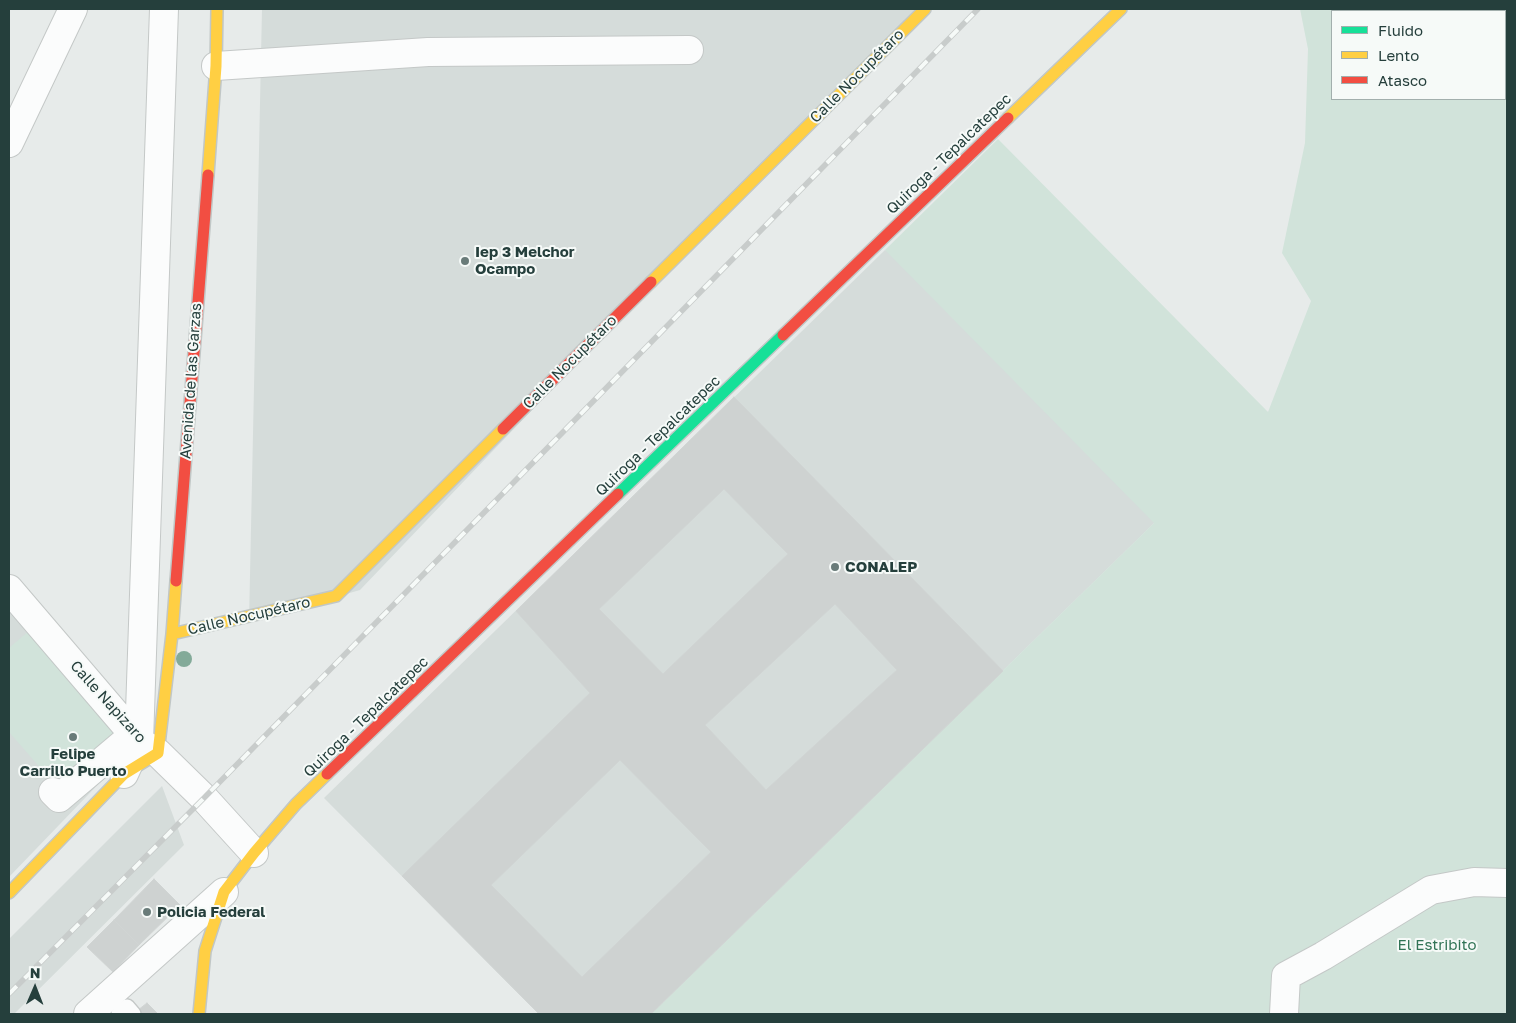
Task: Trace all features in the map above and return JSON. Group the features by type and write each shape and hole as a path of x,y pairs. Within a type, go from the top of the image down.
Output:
{"street":[{"path":"9,143 73,9"},
{"path":"9,894 124,774 143,742 164,9"},
{"name":"Avenida de las Garzas","path":"143,742 172,634 216,66 217,9"},
{"name":"Calle Nocupétaro","path":"172,634 336,596 925,9"},
{"name":"Quiroga - Tepalcatepec","path":"199,1014 205,951 224,892 296,804 1121,9"},
{"path":"216,66 428,52 689,50"},
{"name":"Calle Napizaro","path":"9,589 143,742 204,798 254,853"},
{"path":"53,792 59,798 124,743 137,744 143,742"},
{"path":"1284,1014 1286,976 1431,890 1474,882 1507,882"},
{"path":"88,1014 224,892"}],"lane":[{"path":"119,1014 127,1007 133,1014"}],"shaded area":[{"name":"Iep 3 Melchor Ocampo","path":"262,9 915,9 360,590 249,622"},
{"name":"CONALEP","path":"885,250 1268,412 651,1014 539,1014 324,798"},
{"name":"Felipe Carrillo Puerto","path":"9,592 137,744 9,877"},
{"path":"162,786 184,845 14,1014 9,1014 9,939"}],"green space":[{"name":"El Estribito","path":"1300,9 1507,9 1507,1014 651,1014 1154,523 885,250 998,139 1268,412 1311,301 1282,253 1305,143 1308,49"},
{"path":"30,630 121,733 58,788 9,732 9,648"}],"building":[{"path":"734,397 1003,671 651,1014 539,1014 402,876 590,693 516,611","holes":["724,489 788,554 663,674 599,609","835,604 897,670 766,790 705,725","620,760 711,852 582,977 491,885"]},
{"name":"Policia Federal","path":"154,879 180,905 139,945 114,920"},
{"path":"114,920 139,945 113,972 87,947"},
{"path":"147,1003 158,1014 133,1014"}],"railway":[{"path":"9,994 204,798 978,9"}],"traffic: fast":[{"path":"618,494 783,335"}],"traffic: slow":[{"path":"208,175 216,66 217,9"},
{"path":"651,282 925,9"},
{"path":"1008,118 1121,9"},
{"path":"172,634 336,596 503,429"},
{"path":"9,893 124,774 158,753 172,634 176,581"},
{"path":"199,1014 205,951 224,892 296,804 327,774"}],"traffic: jam":[{"path":"783,335 1008,118"},
{"path":"176,581 208,175"},
{"path":"503,429 651,282"},
{"path":"327,774 618,494"}],"place":[{"name":"Iep 3 Melchor Ocampo","path":"465,261"},
{"name":"CONALEP","path":"835,567"},
{"name":"Felipe Carrillo Puerto","path":"73,737"},
{"name":"Policia Federal","path":"147,912"}]}
